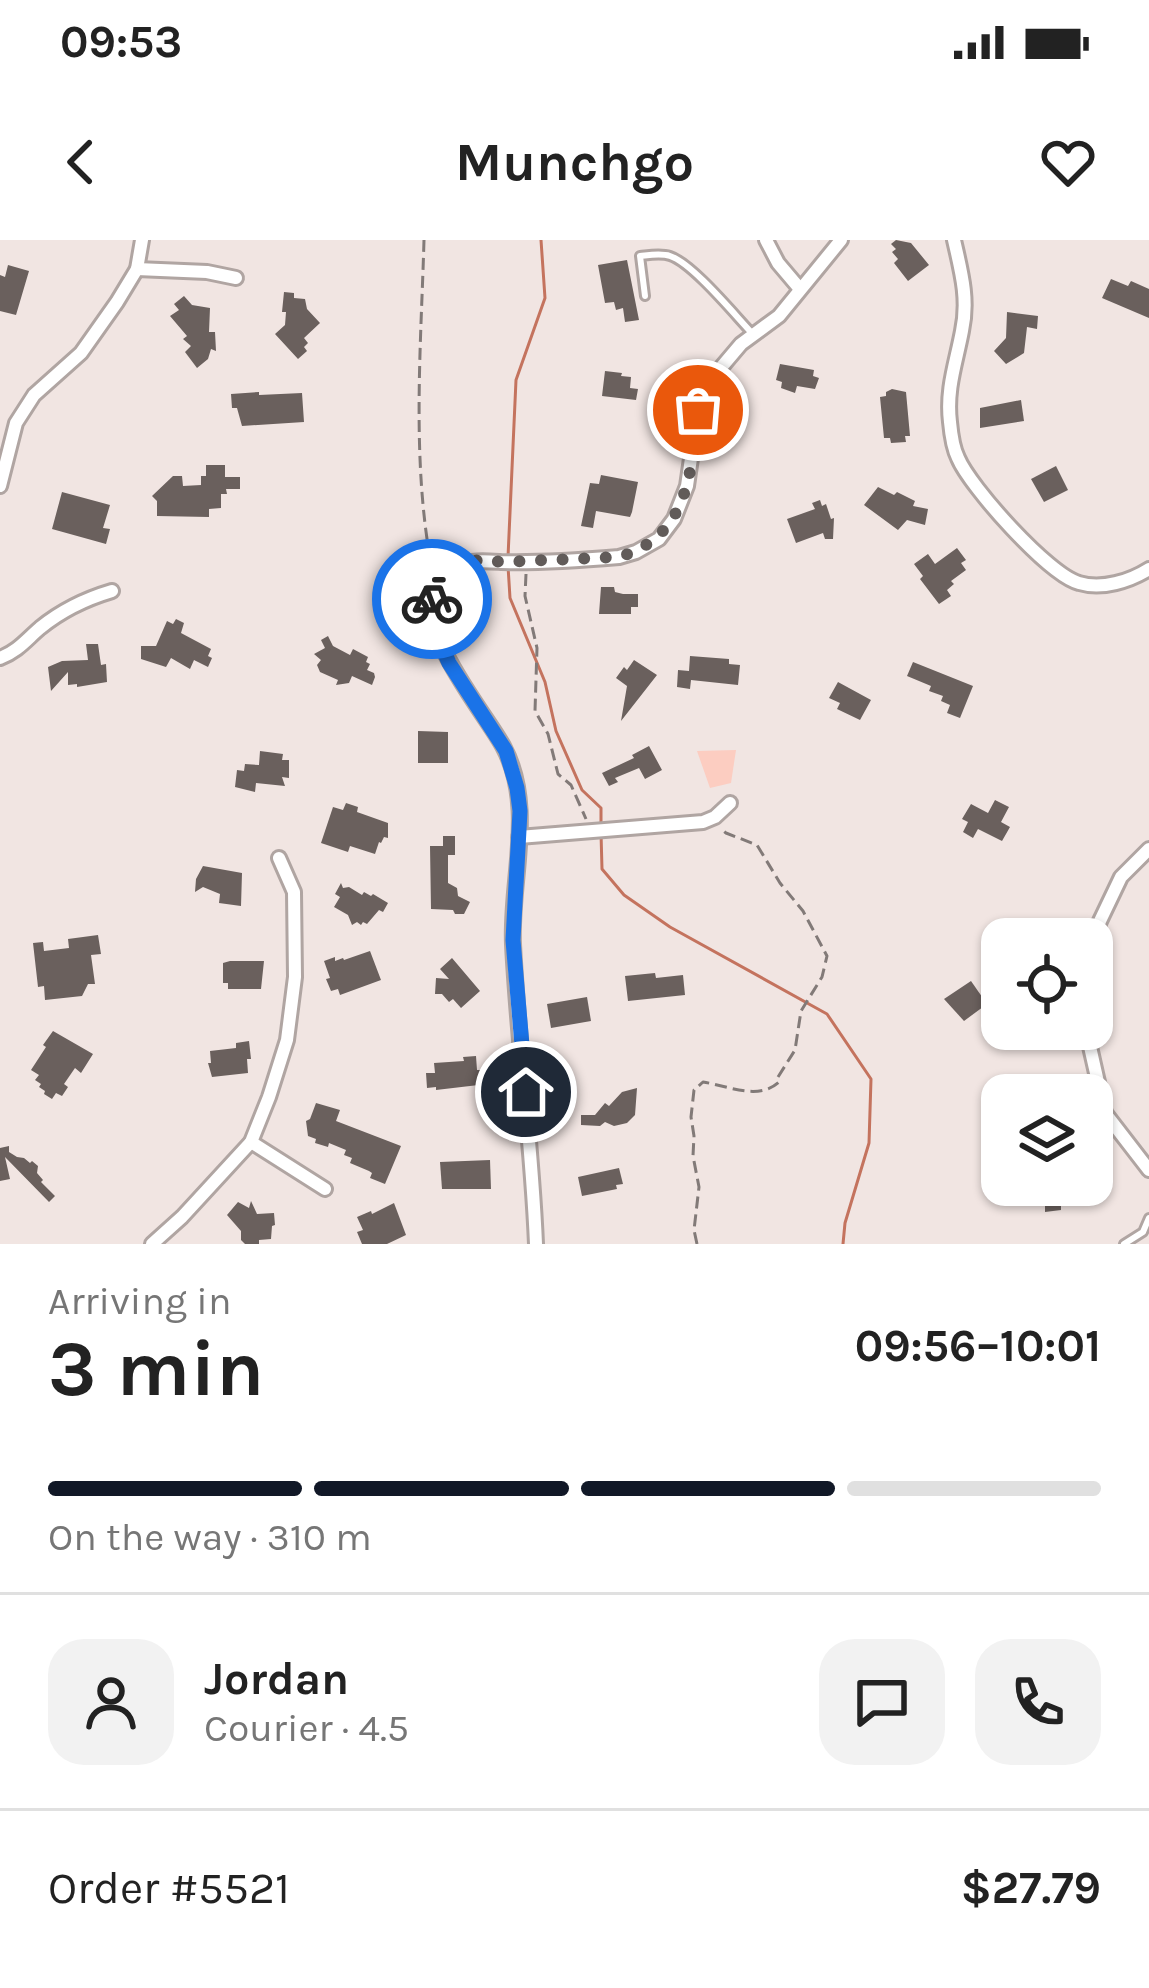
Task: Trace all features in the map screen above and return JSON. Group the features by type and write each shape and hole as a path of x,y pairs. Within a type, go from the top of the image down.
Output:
{"street":[{"path":"0,486 16,423 34,395 81,353 117,302 137,268 142,240"},
{"path":"766,240 800,289"},
{"path":"536,1244 513,940 520,811 506,751 449,663 434,628 431,595 451,567 482,559 619,557 658,539 674,519 687,486 698,410 719,370 741,344 778,316 841,240"},
{"path":"954,240 965,288 963,329 948,394 958,459 994,510 1061,574 1078,583 1105,586 1149,569"},
{"path":"137,268 236,278"},
{"path":"0,658 16,652 41,626 81,600 112,591"},
{"path":"519,837 710,819 730,803"},
{"path":"1101,918 1121,878 1149,849"},
{"path":"152,1244 251,1142 269,1097 287,1040 295,977 294,892 279,858"},
{"path":"1091,1050 1105,1113 1149,1170"},
{"path":"251,1142 325,1189"}],"lane":[{"path":"645,296 640,256 666,254 700,279 754,335"},
{"path":"1124,1244 1143,1232 1149,1218"}],"path":[{"path":"424,240 420,447 425,530 430,558 451,567"},
{"path":"526,560 525,596 537,648 536,711 548,734 558,774 571,785 587,823"},
{"path":"697,1244 694,1090 704,1082 763,1092 774,1088 795,1050 801,1011 822,977 827,956 803,911 757,845 726,833 710,819"}],"shaded area":[{"path":"736,750 731,783 710,788 697,751"}],"building":[{"path":"896,240 911,243 929,265 908,281 894,263 898,259 891,244"},
{"path":"627,260 639,320 625,322 623,308 616,310 614,302 605,303 598,265"},
{"path":"8,265 29,271 16,315 0,311 0,275 5,277"},
{"path":"1111,279 1149,289 1149,318 1102,298"},
{"path":"284,292 305,299 307,309 320,323 304,338 307,351 298,359 275,334 285,325"},
{"path":"184,296 192,305 210,308 209,332 215,332 216,351 211,349 197,368 185,352 191,346 183,339 187,336 170,316 179,310 174,304"},
{"path":"1007,312 1038,316 1037,329 1027,327 1024,353 1006,364 994,351 1006,338"},
{"path":"780,364 814,370 813,376 819,378 815,389 797,386 795,393 781,388 782,382 776,380"},
{"path":"605,371 631,377 630,388 638,389 636,400 602,396"},
{"path":"892,389 906,392 910,436 905,436 906,442 891,443 884,438 880,397"},
{"path":"302,393 304,422 242,426 237,408 232,408 231,394"},
{"path":"1021,400 1024,421 980,428 980,408"},
{"path":"206,465 225,465 225,477 240,477 240,489 226,489 221,508 209,509 209,517 157,516 157,501 152,496 173,476 182,476 183,486 201,485"},
{"path":"1056,466 1068,490 1044,502 1031,479"},
{"path":"601,475 638,482 632,512 630,517 596,511 593,528 581,526 590,483 599,484"},
{"path":"878,487 928,509 925,525 907,520 898,530 864,505"},
{"path":"62,492 110,505 103,528 110,529 106,544 52,529"},
{"path":"820,500 834,518 833,539 825,539 823,533 796,543 787,519 815,509 812,503"},
{"path":"957,548 966,560 961,563 966,570 951,581 954,584 947,590 951,596 939,604 914,564 928,554 935,564"},
{"path":"601,587 638,594 638,607 631,607 631,614 599,614"},
{"path":"176,619 184,623 181,633 211,649 208,667 194,660 190,669 171,658 166,667 141,659 141,646 156,646 167,621 173,624"},
{"path":"328,636 333,646 350,655 353,649 368,657 367,670 375,677 372,685 352,676 349,683 336,685 338,680 320,672 321,660 314,654 325,648 321,640"},
{"path":"86,644 98,644 107,682 68,685 68,672 51,691 48,667 88,660"},
{"path":"690,656 729,659 729,664 740,665 738,685 691,680 690,689 677,687 678,670 689,671"},
{"path":"634,660 657,675 621,721 627,686 616,678"},
{"path":"913,662 973,686 960,718 947,713 950,705 941,701 943,696 929,691 931,686 907,676"},
{"path":"838,682 871,700 860,720 837,709 840,703 829,698"},
{"path":"418,731 448,732 448,763 418,763"},
{"path":"649,746 662,770 645,779 639,768 615,778 618,782 609,786 602,773"},
{"path":"260,751 283,754 282,760 289,760 289,778 282,777 285,786 256,783 255,792 235,787 237,770 244,771 245,764 259,765"},
{"path":"995,800 1009,807 1001,822 1010,827 1002,841 978,829 973,838 963,832 968,822 962,819 971,804 988,813"},
{"path":"346,803 388,823 388,838 379,842 375,854 321,843 333,807 343,810"},
{"path":"443,836 455,836 455,855 448,855 448,883 470,902 464,914 431,909 430,846 443,846"},
{"path":"203,866 242,873 241,906 219,903 220,894 203,887 195,892"},
{"path":"341,883 343,888 373,894 388,903 367,924 352,925 348,915 334,907"},
{"path":"98,935 101,954 91,955 95,984 88,984 82,996 45,1000 44,986 38,987 33,943 43,942 44,951 69,948 68,939"},
{"path":"370,951 381,980 340,995 338,989 331,991 324,961"},
{"path":"452,958 480,991 461,1008 453,999 449,1002 435,994 436,978 449,979 440,969"},
{"path":"264,961 261,989 228,989 228,983 223,983 223,963"},
{"path":"655,973 656,978 683,975 685,995 628,1001 625,976"},
{"path":"971,981 981,995 981,1008 964,1021 944,999"},
{"path":"587,997 591,1021 551,1028 547,1004"},
{"path":"53,1031 93,1054 81,1073 75,1068 62,1096 56,1093 52,1099 31,1070"},
{"path":"249,1041 248,1073 212,1077 210,1051"},
{"path":"476,1056 477,1070 486,1070 487,1084 427,1088 426,1073 435,1073 434,1063"},
{"path":"637,1088 635,1115 627,1123 581,1125 581,1115 595,1115 622,1092"},
{"path":"316,1103 340,1110 336,1121 401,1146 385,1184 350,1163 346,1150 315,1143 308,1136 306,1121"},
{"path":"9,1146 9,1152 38,1166 41,1182 55,1196 49,1202 5,1157 10,1179 0,1181 0,1148"},
{"path":"490,1160 491,1189 442,1189 440,1162"},
{"path":"619,1168 623,1184 616,1185 617,1189 582,1196 578,1177"},
{"path":"251,1201 257,1214 274,1213 271,1239 259,1240 259,1244 245,1244 227,1215 238,1202 249,1208"},
{"path":"394,1203 406,1235 387,1244 362,1244 357,1217"}],"waterway":[{"path":"508,557 516,380 545,298 541,240"},
{"path":"508,566 510,598 545,682 556,731 582,790 601,808 601,823"},
{"path":"601,833 602,869 624,895 670,927 827,1014 871,1079 869,1143 843,1244"}],"way so far":[{"path":"432,599 438,580 451,567 482,559 619,557 658,539 674,519 687,486 698,410"}],"route":[{"path":"432,599 434,628 449,663 506,751 517,788 520,811 513,940 526,1092"}]}
